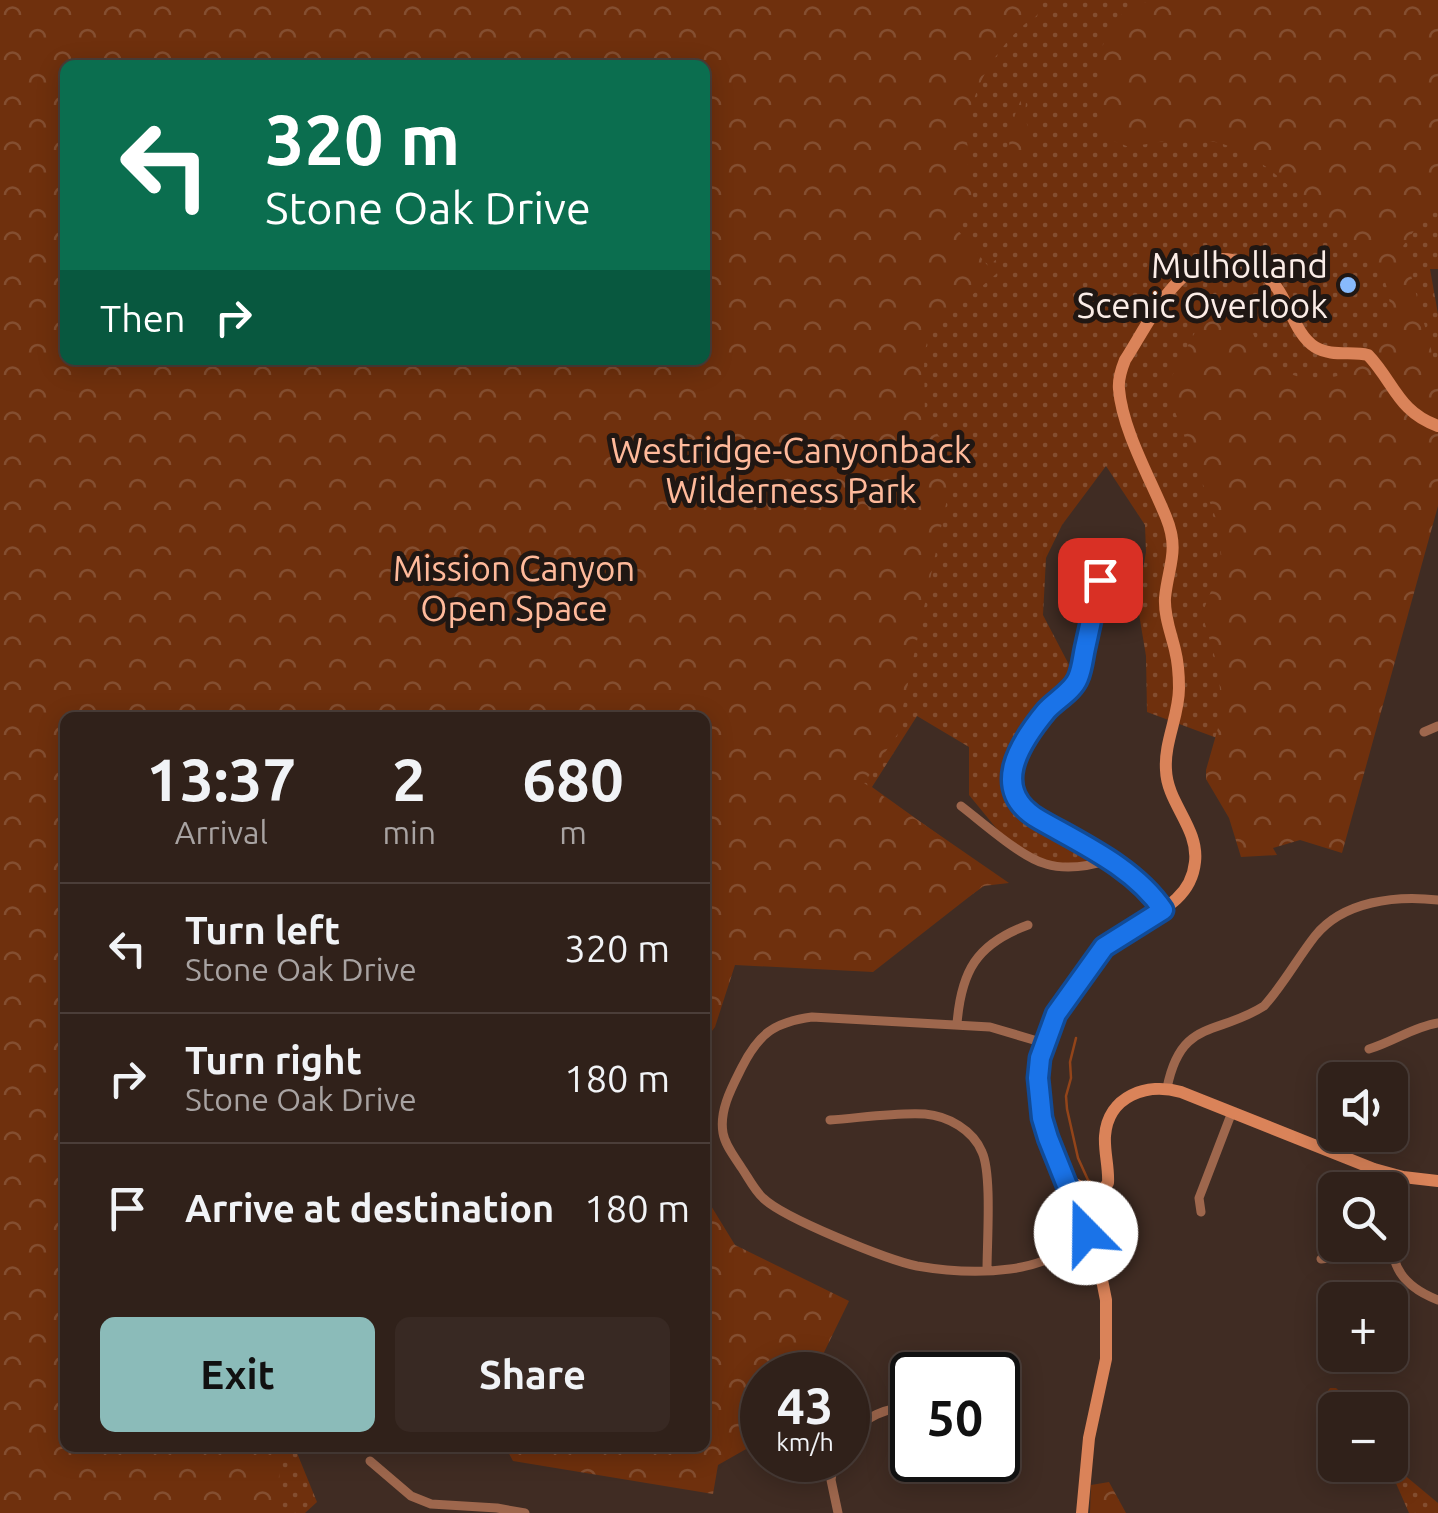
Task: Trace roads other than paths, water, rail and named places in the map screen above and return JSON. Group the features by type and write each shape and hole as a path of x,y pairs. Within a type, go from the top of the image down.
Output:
{"main road":[{"path":"1082,1513 1089,1438 1101,1388 1106,1300 1099,1266 1048,1138 1038,1078 1044,1042 1056,1014 1104,947 1181,895 1195,867 1196,852 1166,777 1165,757 1179,690 1177,656 1166,613 1173,550 1168,520 1139,457 1121,402 1120,374 1174,284 1189,271 1224,258 1263,272 1315,347 1335,353 1366,353 1405,406 1438,426"},
{"path":"1088,1238 1091,1205 1108,1183 1106,1130 1112,1113 1136,1091 1153,1087 1167,1088 1385,1172"},
{"path":"1408,1178 1438,1181"},
{"path":"1064,1179 1098,1195"},
{"path":"1074,1204 1098,1195"}],"street":[{"path":"1106,546 1078,682 1047,710 1018,753 1012,788 1030,815 1109,860 1163,910"},
{"path":"1424,732 1438,726"},
{"path":"961,806 1010,844 1046,864 1084,866 1109,860"},
{"path":"1167,1088 1175,1059 1184,1045 1200,1032 1264,1006 1316,934 1340,915 1395,899 1438,900"},
{"path":"957,1024 966,974 982,952 1008,932 1028,926"},
{"path":"1044,1042 990,1027 957,1024 789,1020 760,1038 746,1059 729,1092 723,1133 763,1198 788,1216 914,1266 1009,1269 1037,1264 1088,1238"},
{"path":"1369,1050 1438,1023"},
{"path":"1201,1212 1200,1198 1232,1112"},
{"path":"830,1120 925,1114 944,1118 972,1137 982,1152 987,1171 987,1270"},
{"path":"1397,1262 1407,1284 1438,1300"},
{"path":"370,1461 411,1496 431,1504 526,1513"},
{"path":"832,1482 838,1513"}],"waterway":[{"path":"1076,1038 1067,1109 1078,1158 1088,1180 1096,1187"}],"place":[{"name":"Mulholland Scenic Overlook","path":"1348,285"}],"park label":[{"name":"Westridge-Canyonback Wilderness Park","path":"791,470"},
{"name":"Mission Canyon Open Space","path":"514,588"}]}
